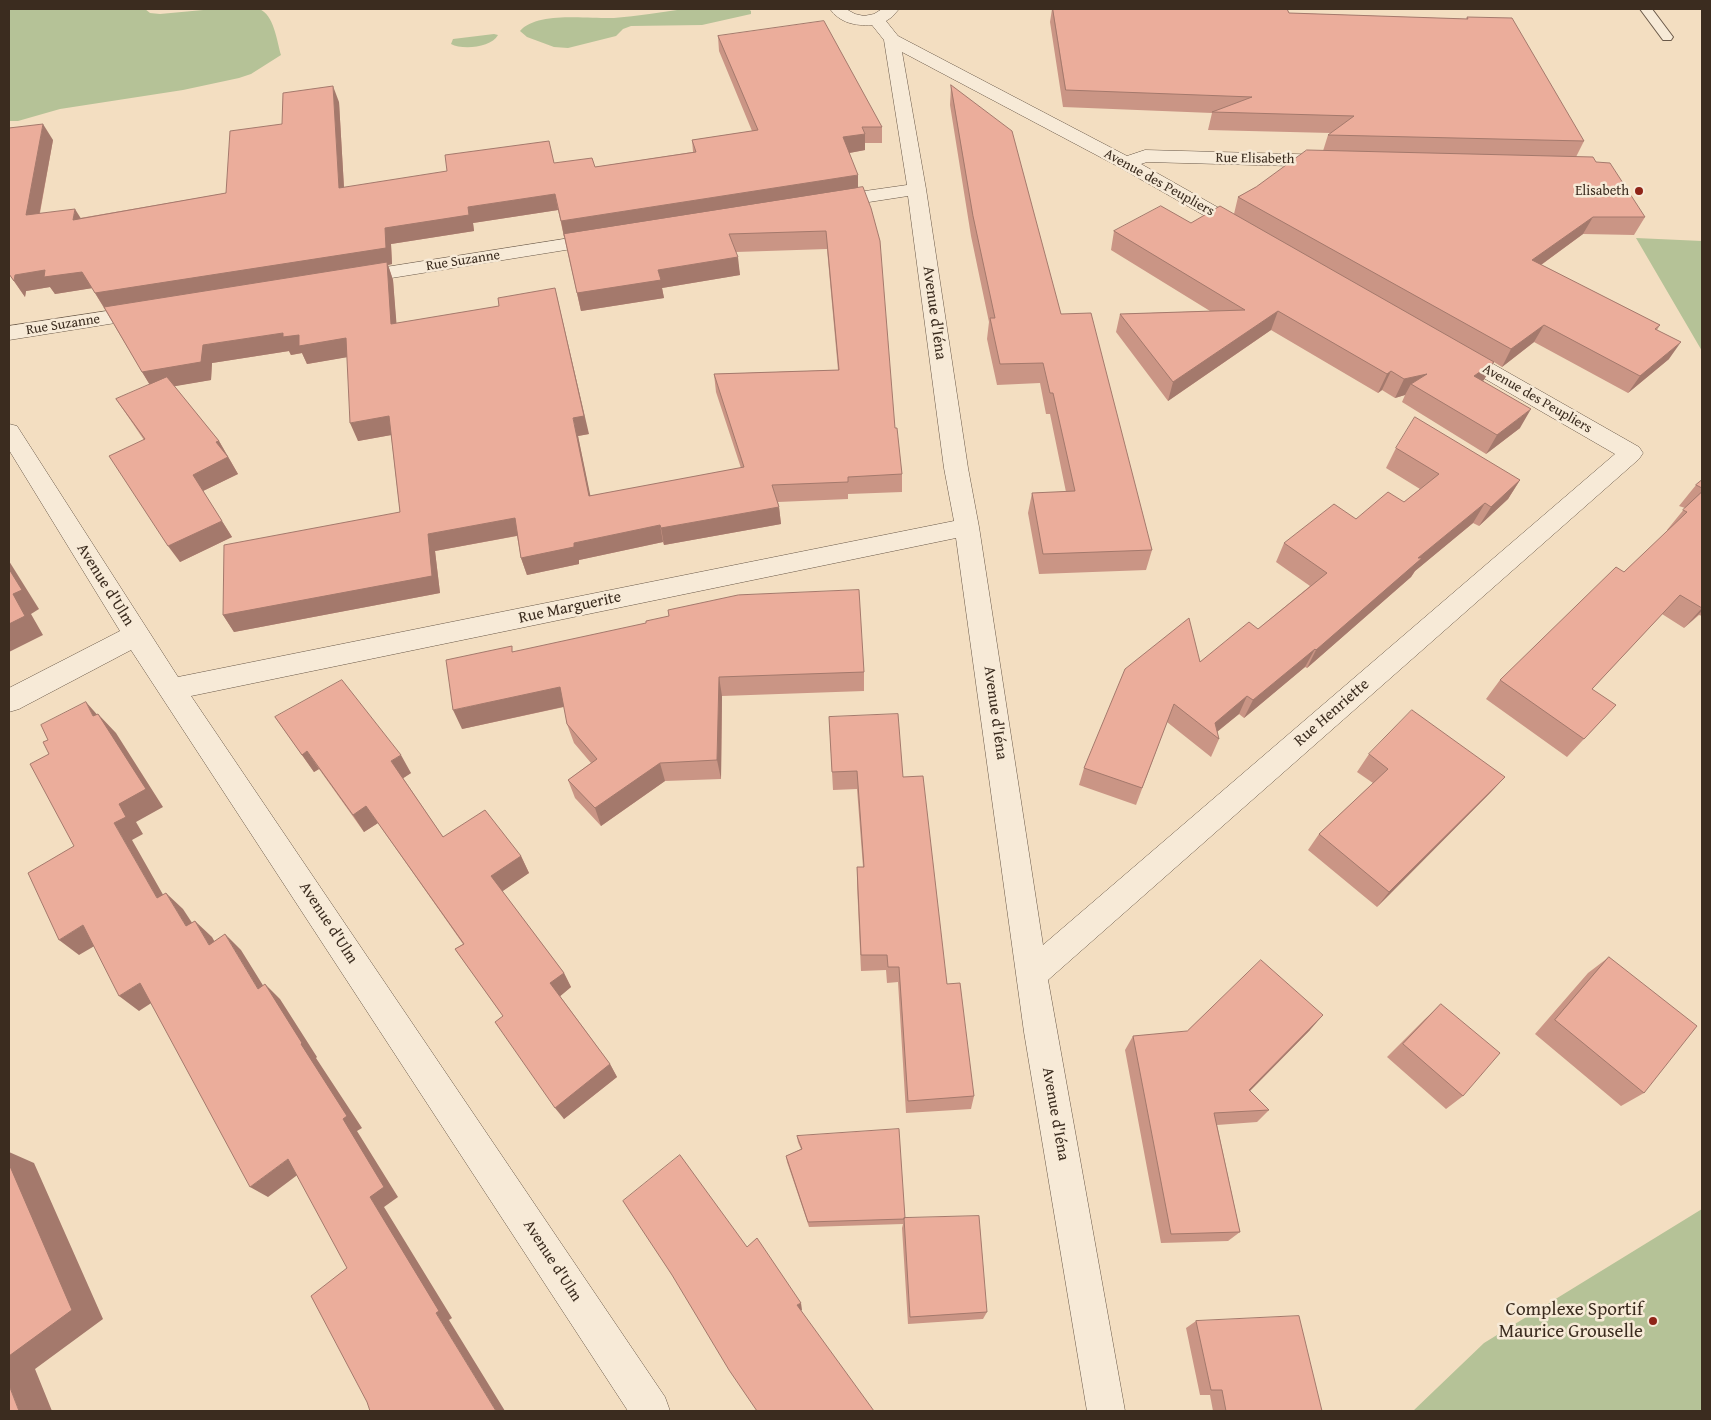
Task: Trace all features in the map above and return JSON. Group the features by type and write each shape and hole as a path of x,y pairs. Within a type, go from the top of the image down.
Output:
{"street":[{"path":"838,9 844,15 851,18 876,19 888,14 891,9"},
{"name":"Avenue d'Iéna","path":"876,19 892,40 918,188 956,468 967,527 1033,973 1040,1032 1106,1411"},
{"name":"Avenue des Peupliers","path":"892,40 1126,163 1254,236"},
{"name":"Rue Elisabeth","path":"1126,163 1145,156 1352,162"},
{"path":"812,205 918,188"},
{"name":"Rue Suzanne","path":"332,282 626,235"},
{"name":"Rue Suzanne","path":"9,333 165,308"},
{"name":"Avenue des Peupliers","path":"1442,344 1631,453"},
{"name":"Avenue d'Ulm","path":"9,432 136,635 651,1411"},
{"name":"Rue Henriette","path":"1033,973 1086,929 1631,453"},
{"name":"Rue Marguerite","path":"176,693 967,527"},
{"path":"9,701 136,635"}],"lane":[{"path":"1646,9 1667,37"}],"green space":[{"path":"9,9 145,9 150,13 160,14 214,9 259,9 268,16 271,22 281,55 251,74 239,78 183,90 60,109 18,121 9,121"},
{"path":"684,9 748,9 751,11 751,14 702,25 631,26 623,29 616,36 568,48 554,47 527,37 520,31 528,25 551,18 614,18"},
{"path":"498,35 489,43 476,47 462,47 451,44 453,39"},
{"path":"1636,238 1702,241 1702,351"},
{"path":"1702,1209 1702,1411 1413,1411 1484,1343"}],"building":[{"path":"1053,9 1287,9 1289,13 1468,19 1467,17 1512,18 1584,141 1328,135 1354,116 1212,112 1252,97 1066,90"},
{"path":"824,21 882,127 862,127 865,134 843,137 858,175 561,221 555,194 468,207 469,215 385,228 386,248 95,293 82,272 44,277 45,270 15,275 14,281 9,274 9,128 43,124 26,215 75,209 73,220 226,193 230,131 282,124 283,93 333,86 339,188 447,171 445,155 549,141 554,163 592,158 595,167 696,152 692,140 758,130 718,36"},
{"path":"951,85 1012,131 1061,314 1091,313 1152,550 1043,554 1032,493 1075,491 1053,393 1050,393 1043,363 1000,364 990,318 995,318 973,216"},
{"path":"1307,150 1593,157 1596,162 1610,163 1645,217 1593,217 1532,260 1660,325 1655,329 1681,342 1640,376 1544,325 1511,349 1238,197 1256,187"},
{"path":"863,187 880,241 895,428 897,428 902,474 848,477 848,482 772,485 779,507 661,528 660,525 574,543 574,547 521,558 515,518 428,534 432,576 223,615 224,545 400,512 389,416 350,423 346,338 299,346 299,335 283,337 283,333 203,345 201,362 142,372 104,307 387,262 391,324 499,306 498,298 555,288 584,416 573,418 589,496 744,467 714,374 839,370 826,231 729,234 738,257 658,270 661,280 577,293 564,234"},
{"path":"1161,206 1191,223 1220,206 1494,362 1474,376 1531,409 1497,435 1411,384 1427,374 1404,379 1391,371 1387,374 1278,311 1173,382 1120,314 1245,310 1114,231"},
{"path":"167,377 219,441 216,442 228,457 193,475 222,521 168,546 109,456 145,439 116,399"},
{"path":"1415,417 1520,480 1491,507 1485,503 1418,558 1422,558 1316,650 1253,700 1247,696 1215,723 1219,739 1174,704 1142,788 1084,768 1125,669 1189,618 1200,662 1249,622 1258,629 1327,573 1284,543 1334,504 1356,519 1388,492 1404,502 1439,474 1396,448"},
{"path":"1702,480 1702,488 1696,485"},
{"path":"1702,492 1702,608 1680,595 1592,689 1616,705 1584,739 1500,680 1616,567 1624,572 1687,512 1683,510"},
{"path":"9,569 22,590 13,594 25,616 9,624"},
{"path":"859,590 864,672 719,677 717,760 660,763 595,808 568,780 597,759 567,724 560,687 453,710 446,660 512,646 512,652 646,623 646,621 669,616 668,610 738,595"},
{"path":"342,680 401,755 391,761 443,837 485,810 521,856 491,876 564,973 550,983 610,1064 555,1108 495,1022 503,1016 455,949 464,944 366,806 353,815 307,751 302,755 275,717"},
{"path":"86,702 93,716 98,714 146,789 119,804 126,817 114,823 157,898 166,893 186,926 195,921 209,945 225,934 258,989 265,984 347,1116 343,1119 384,1187 370,1197 439,1311 436,1313 496,1411 370,1411 311,1296 347,1268 288,1159 250,1187 140,983 119,996 83,925 59,940 28,873 74,846 30,764 49,754 43,742 48,740 41,725"},
{"path":"1412,710 1505,777 1389,892 1319,834 1388,769 1369,754"},
{"path":"898,714 903,777 923,776 947,984 960,983 974,1096 908,1101 899,967 888,967 887,955 861,955 857,867 864,867 857,771 832,772 829,717"},
{"path":"1609,957 1697,1026 1644,1093 1555,1020"},
{"path":"1261,960 1323,1015 1249,1090 1269,1110 1214,1113 1240,1232 1171,1234 1133,1036 1187,1031"},
{"path":"1441,1004 1500,1053 1463,1096 1403,1044"},
{"path":"899,1129 905,1218 808,1222 786,1156 802,1149 797,1136"},
{"path":"680,1155 747,1247 757,1238 801,1303 797,1305 874,1411 757,1411 729,1370 672,1275 623,1201"},
{"path":"9,1164 72,1310 9,1356"},
{"path":"979,1216 987,1312 910,1317 904,1218"},
{"path":"1299,1316 1322,1411 1226,1411 1222,1390 1211,1390 1196,1321"},
{"path":"9,1385 19,1411 9,1411"}],"place":[{"name":"Elisabeth","path":"1639,191"},
{"name":"Complexe Sportif Maurice Grouselle","path":"1653,1321"}]}
